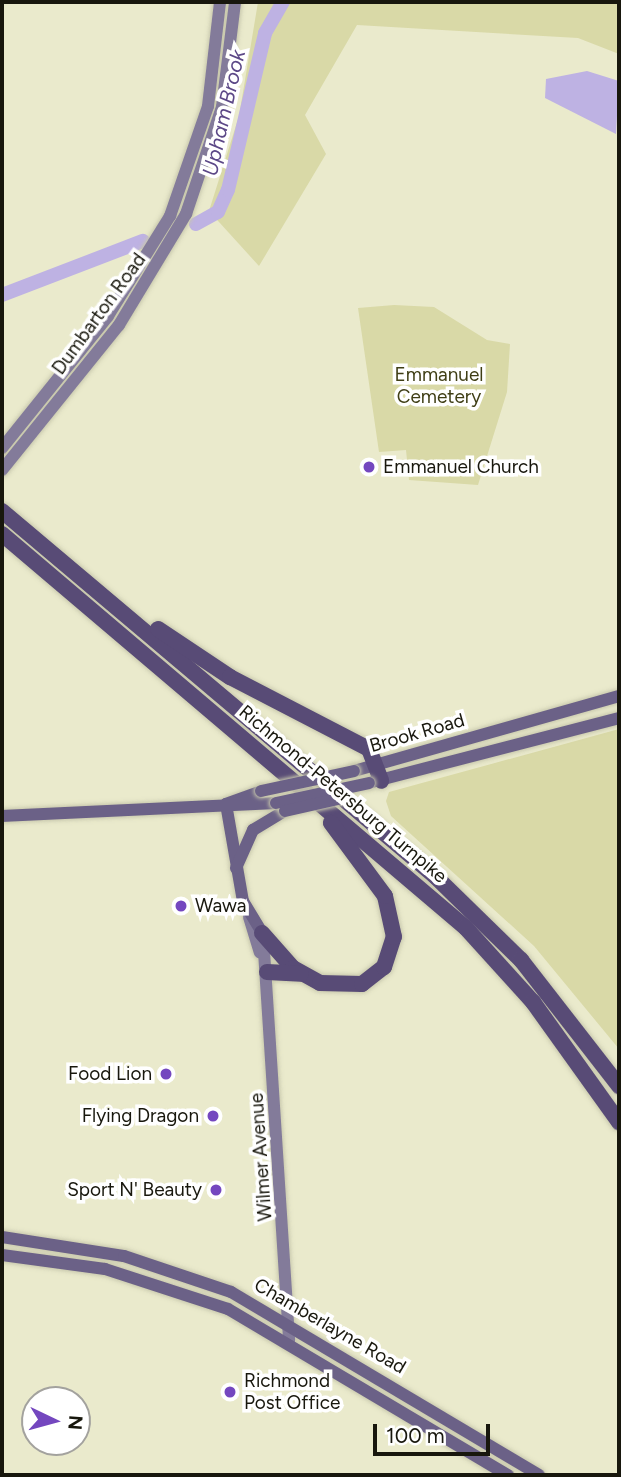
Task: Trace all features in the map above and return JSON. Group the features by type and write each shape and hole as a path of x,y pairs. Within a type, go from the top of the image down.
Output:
{"highway":[{"name":"Richmond-Petersburg Turnpike","path":"2,511 502,939 619,1086"},
{"name":"Richmond-Petersburg Turnpike","path":"2,534 317,800 486,949 619,1122"},
{"path":"90,584 230,677 369,749 376,780"},
{"path":"267,972 301,974 328,985 362,984 384,967 394,937 377,880 317,800"},
{"path":"262,933 301,974"}],"main road":[{"name":"Dumbarton Road","path":"2,448 108,316 170,216 208,106 220,2"},
{"name":"Dumbarton Road","path":"2,470 126,315 186,214 222,107 235,2"},
{"name":"Brook Road","path":"226,804 243,809 280,807 376,780 619,695"},
{"name":"Brook Road","path":"2,816 226,804 261,791 354,771 376,780 413,774 619,718"},
{"name":"Wilmer Avenue","path":"226,804 235,871 267,972"},
{"path":"235,871 253,830 280,807"},
{"name":"Wilmer Avenue","path":"249,917 262,933 267,972 289,1340"},
{"name":"Chamberlayne Road","path":"2,1237 151,1262 290,1322 539,1475"},
{"name":"Chamberlayne Road","path":"2,1255 157,1282 289,1340 508,1475"}],"green space":[{"path":"258,2 619,2 619,54 578,38 357,25 305,115 326,154 259,266 209,211 239,116"},
{"name":"Emmanuel Cemetery","path":"394,305 434,307 487,340 510,344 507,392 478,485 409,480 406,450 379,452 358,308"},
{"path":"619,729 619,1049 534,946 391,816 386,801 389,792"}],"shaded area":[{"path":"587,71 619,81 616,134 545,98 546,79"}],"waterway":[{"name":"Upham Brook","path":"196,224 218,212 228,190 265,33 283,2"},
{"name":"Upham Brook","path":"2,295 143,241"}],"place":[{"name":"Emmanuel Church","path":"369,467"},
{"name":"Wawa","path":"181,906"},
{"name":"Food Lion","path":"166,1074"},
{"name":"Flying Dragon","path":"213,1116"},
{"name":"Sport N' Beauty","path":"216,1190"},
{"name":"Richmond Post Office","path":"230,1392"}]}
